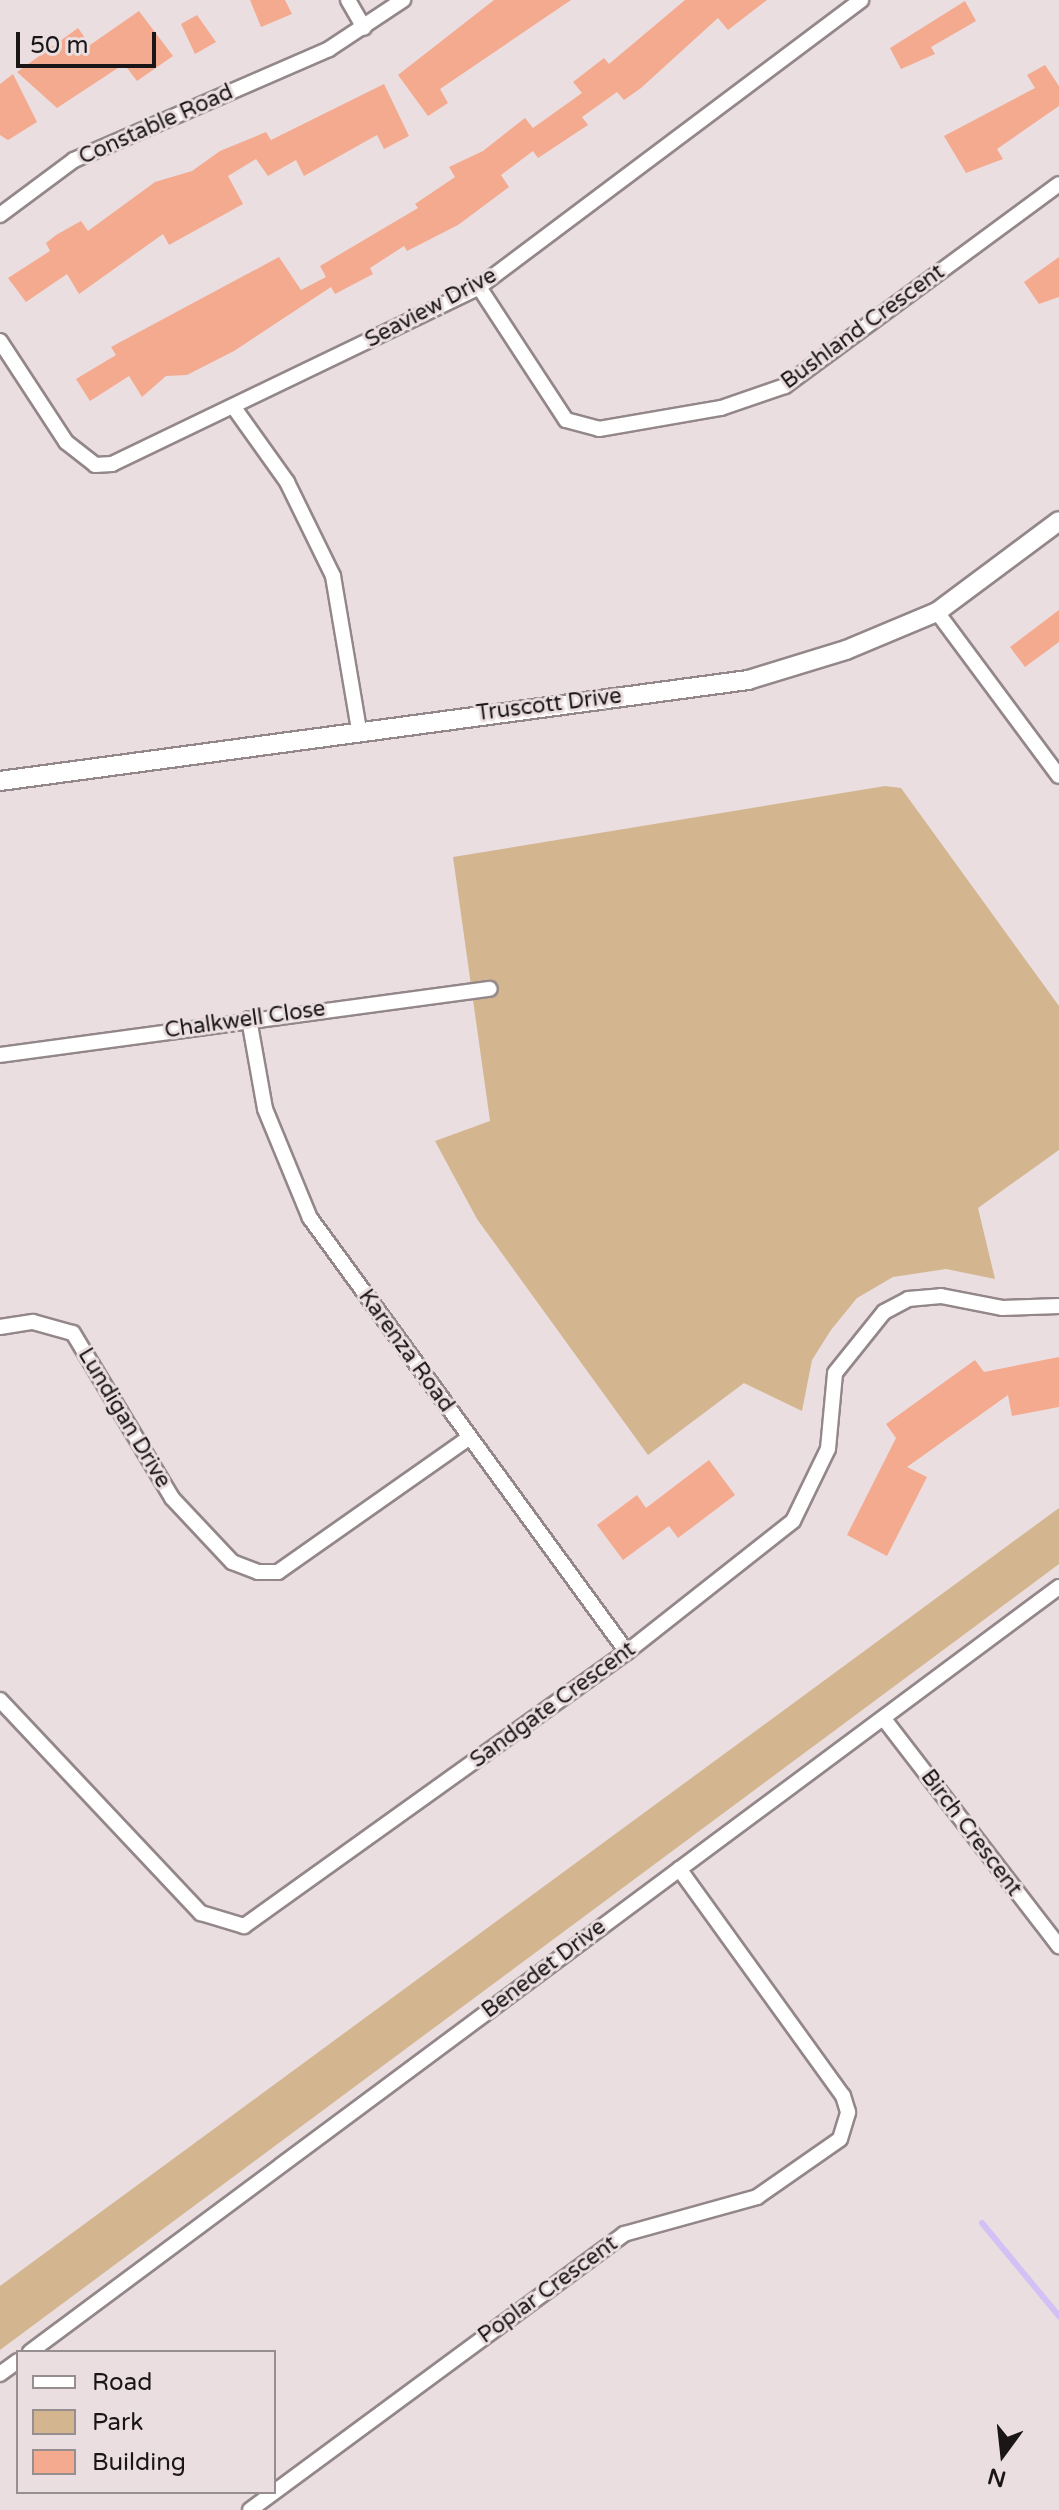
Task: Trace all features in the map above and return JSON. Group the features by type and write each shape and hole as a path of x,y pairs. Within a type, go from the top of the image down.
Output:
{"street":[{"path":"348,0 364,28"},
{"name":"Constable Road","path":"0,215 74,160 329,49 403,0"},
{"name":"Seaview Drive","path":"0,341 66,442 95,465 112,464 235,409 479,287 861,0"},
{"name":"Bushland Crescent","path":"479,287 566,420 599,429 721,408 785,386 1059,184"},
{"path":"235,409 287,482 333,576 359,729"},
{"name":"Truscott Drive","path":"0,781 359,729 748,680 846,650 937,612 1059,521"},
{"path":"937,612 1059,776"},
{"name":"Chalkwell Close","path":"0,1055 249,1019 490,989"},
{"name":"Karenza Road","path":"249,1019 265,1109 291,1183 469,1438 627,1652"},
{"name":"Sandgate Crescent","path":"0,1700 201,1913 244,1926 627,1652 793,1521 828,1449 835,1373 884,1312 908,1299 941,1296 1002,1308 1059,1306"},
{"name":"Lundigan Drive","path":"0,1327 33,1322 73,1333 172,1498 232,1562 258,1572 278,1572 469,1438"},
{"name":"Benedet Drive","path":"33,2350 1059,1587"},
{"name":"Birch Crescent","path":"884,1719 1059,1946"},
{"name":"Poplar Crescent","path":"276,2491 624,2234 757,2197 840,2139 848,2112 843,2096 679,1869"},
{"name":"Poplar Crescent","path":"250,2510 272,2494"}],"green space":[{"path":"885,786 901,788 1059,1006 1059,1150 978,1208 995,1279 946,1269 893,1277 857,1298 831,1330 812,1360 802,1411 744,1383 648,1455 477,1219 435,1141 490,1121 453,857"},
{"path":"1059,1508 1059,1564 0,2350 0,2286"}],"building":[{"path":"250,0 285,0 292,14 261,27"},
{"path":"494,0 571,0 440,89 448,103 428,116 398,75"},
{"path":"685,0 767,0 728,30 718,18 641,88 624,100 617,92 582,117 588,125 538,158 533,151 501,175 509,187 458,225 407,251 404,246 370,268 373,274 335,294 331,287 234,351 187,375 166,376 142,397 129,376 90,401 76,379 116,355 111,347 279,257 301,290 326,277 320,266 418,208 415,204 455,177 449,167 483,151 525,118 533,128 582,93 573,82 604,58 609,64"},
{"path":"965,1 976,21 931,47 935,54 901,69 890,48"},
{"path":"139,11 173,56 137,81 124,64 57,108 17,72 78,28 90,45"},
{"path":"197,15 216,42 195,54 181,24"},
{"path":"1045,65 1059,86 1059,106 997,149 1003,159 966,173 944,136 1035,88 1027,75"},
{"path":"13,74 37,122 8,140 0,135 0,84"},
{"path":"384,84 409,136 384,149 377,135 304,176 296,160 268,176 256,159 228,176 243,204 169,245 163,234 79,294 67,274 26,302 8,278 50,251 46,243 56,235 81,221 88,231 155,182 192,171 220,151 266,132 271,140"},
{"path":"1059,257 1059,297 1039,304 1024,282"},
{"path":"1059,610 1059,642 1025,667 1010,647"},
{"path":"1059,1357 1059,1407 1012,1416 1008,1395 907,1467 927,1477 887,1556 847,1535 896,1438 886,1424 975,1360 984,1372"},
{"path":"709,1460 735,1495 678,1538 669,1526 623,1560 597,1525 637,1495 646,1508"}],"waterway":[{"path":"982,2223 1059,2316"}]}
